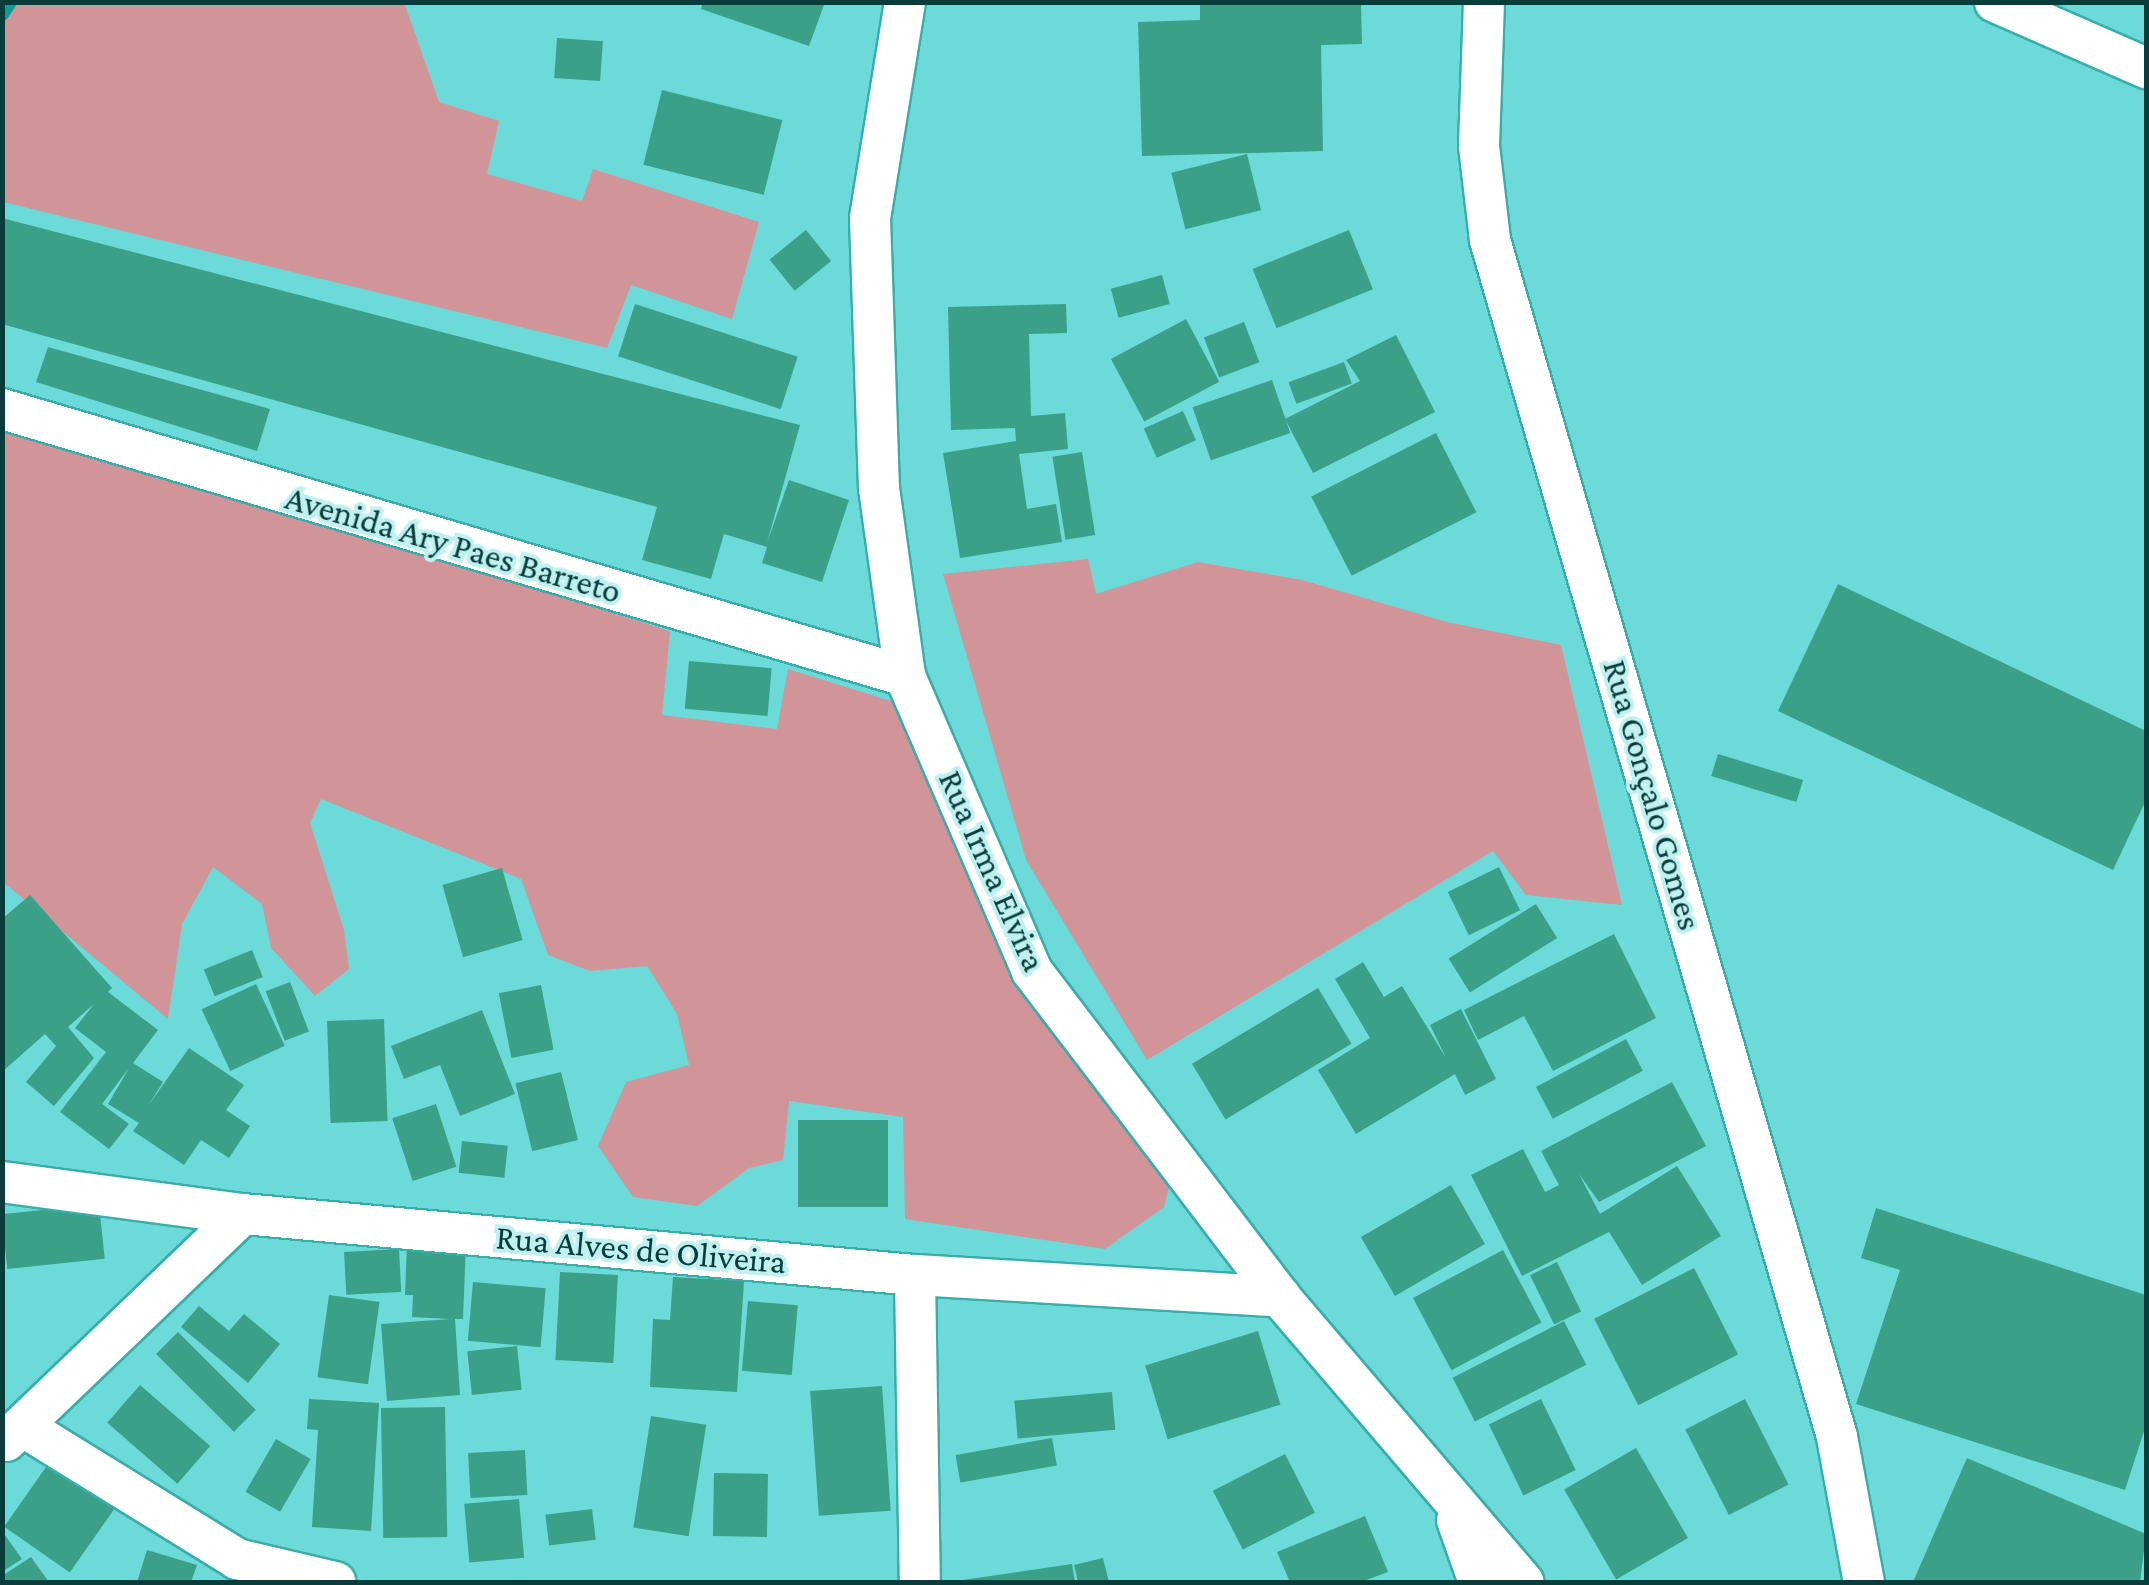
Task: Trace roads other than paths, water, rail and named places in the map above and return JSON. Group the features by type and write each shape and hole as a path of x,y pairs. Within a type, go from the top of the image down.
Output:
{"street":[{"name":"Rua Irma Elvira","path":"905,2 870,218 879,488 904,676 1032,970 1280,1298 1450,1502 1524,1582"},
{"name":"Rua Gonçalo Gomes","path":"1484,2 1478,146 1490,240 1837,1438 1864,1582"},
{"path":"1996,2 2146,68"},
{"name":"Avenida Ary Paes Barreto","path":"2,409 904,676"},
{"name":"Rua Alves de Oliveira","path":"2,1182 243,1214 915,1275 1280,1298"},
{"path":"243,1214 12,1435 236,1558 335,1582"},
{"path":"915,1275 920,1582"},
{"path":"1450,1502 1480,1582"}],"waterway":[{"path":"2,14 10,2"}]}
